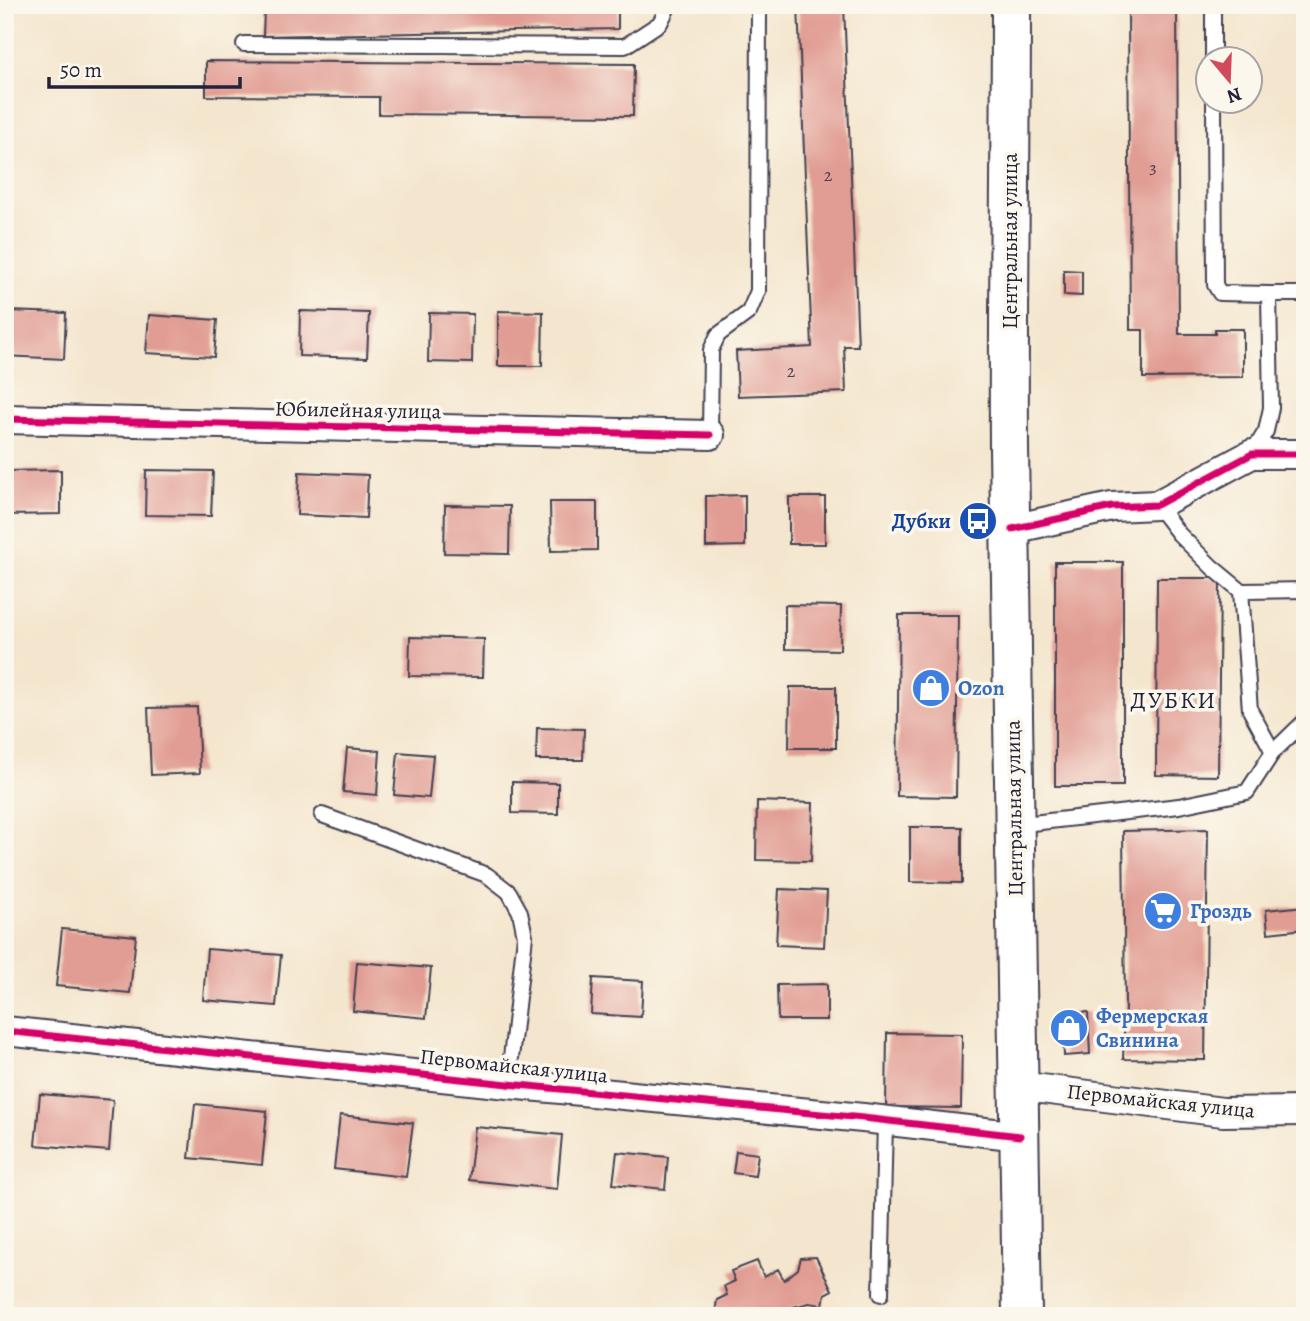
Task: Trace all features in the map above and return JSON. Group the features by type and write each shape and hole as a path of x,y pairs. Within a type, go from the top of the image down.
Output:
{"main road":[{"name":"Центральная улица","path":"1011,5 1009,447 1022,1316"}],"street":[{"name":"Юбилейная улица","path":"5,419 710,435"},
{"path":"1012,529 1112,507 1157,505 1252,454 1305,454"},
{"name":"Первомайская улица","path":"5,1031 1020,1136"},
{"name":"Первомайская улица","path":"1018,1086 1223,1112 1305,1111"}],"lane":[{"path":"244,44 625,46 660,23 669,5"},
{"path":"710,435 711,350 718,335 750,312 758,291 759,5"},
{"path":"1213,5 1213,46"},
{"path":"1214,116 1215,285 1220,292 1305,294"},
{"path":"1252,454 1266,431 1271,408 1269,294"},
{"path":"1157,505 1179,534 1241,591 1305,590"},
{"path":"1241,591 1250,710 1273,752"},
{"path":"1014,826 1179,806 1247,792 1273,752 1305,720"},
{"path":"321,815 486,875 509,892 520,912 525,936 508,1084"},
{"path":"881,1294 885,1121"}],"building":[{"path":"202,5 618,5 618,29 263,36 264,10 202,11"},
{"path":"798,5 844,5 858,346 844,346 846,392 738,396 736,351 812,347"},
{"path":"1128,5 1177,5 1179,334 1215,334 1215,329 1243,329 1243,377 1143,378 1143,330 1130,330"},
{"path":"206,61 634,64 633,116 379,114 379,97 206,96"},
{"path":"1064,270 1082,271 1082,296 1064,295"},
{"path":"5,311 66,313 64,359 5,356"},
{"path":"300,311 369,313 367,358 299,356"},
{"path":"498,311 543,312 542,366 498,366"},
{"path":"429,313 473,314 472,363 428,362"},
{"path":"149,315 217,320 214,357 146,353"},
{"path":"61,470 61,514 5,515 5,471"},
{"path":"146,470 213,471 211,516 145,515"},
{"path":"299,472 368,475 366,518 297,515"},
{"path":"745,495 745,546 706,547 706,496"},
{"path":"789,497 825,497 825,544 789,544"},
{"path":"550,502 597,502 597,550 551,551"},
{"path":"445,505 510,506 509,554 444,553"},
{"path":"1055,562 1123,562 1123,786 1055,786"},
{"path":"1157,578 1220,578 1218,776 1156,775"},
{"path":"785,605 841,606 840,650 785,649"},
{"path":"899,615 958,615 956,797 897,796"},
{"path":"410,637 484,639 483,677 409,676"},
{"path":"790,687 836,687 836,748 789,748"},
{"path":"197,707 200,773 151,775 148,708"},
{"path":"537,728 584,729 583,760 536,760"},
{"path":"347,748 380,751 377,795 343,792"},
{"path":"398,752 433,755 429,798 394,795"},
{"path":"512,782 558,783 558,814 512,813"},
{"path":"757,801 813,803 811,861 756,860"},
{"path":"910,827 962,827 962,883 910,882"},
{"path":"1208,829 1205,1060 1123,1059 1123,831"},
{"path":"779,889 827,891 824,947 776,945"},
{"path":"1305,906 1305,929 1268,933 1266,910"},
{"path":"62,929 136,936 130,993 56,986"},
{"path":"207,949 281,955 276,1006 203,1000"},
{"path":"357,962 431,968 426,1018 353,1011"},
{"path":"593,978 643,981 641,1017 591,1014"},
{"path":"827,984 827,1020 778,1020 777,985"},
{"path":"1088,1012 1090,1054 1064,1056 1062,1014"},
{"path":"887,1033 962,1034 961,1108 886,1107"},
{"path":"40,1094 113,1100 109,1151 35,1145"},
{"path":"195,1104 267,1111 262,1165 189,1158"},
{"path":"340,1115 413,1123 406,1177 334,1169"},
{"path":"475,1127 562,1135 557,1189 469,1180"},
{"path":"736,1151 758,1154 755,1176 733,1173"},
{"path":"617,1152 668,1157 665,1189 613,1184"},
{"path":"816,1257 832,1290 825,1294 823,1305 809,1303 789,1308 790,1316 719,1316 715,1313 717,1300 727,1295 724,1286 735,1281 731,1271 757,1261 764,1277 778,1269 784,1280 798,1269 801,1258"}],"cycle path":[{"path":"5,419 710,435"},
{"path":"1012,529 1112,507 1157,505 1252,454 1305,454"},
{"path":"5,1031 1020,1136"}],"place":[{"name":"Дубки","path":"978,521"},
{"name":"Ozon","path":"931,688"},
{"name":"Гроздь","path":"1163,911"},
{"name":"Фермерская Свинина","path":"1069,1028"}],"district":[{"name":"ДУБКИ","path":"1174,700"}]}
